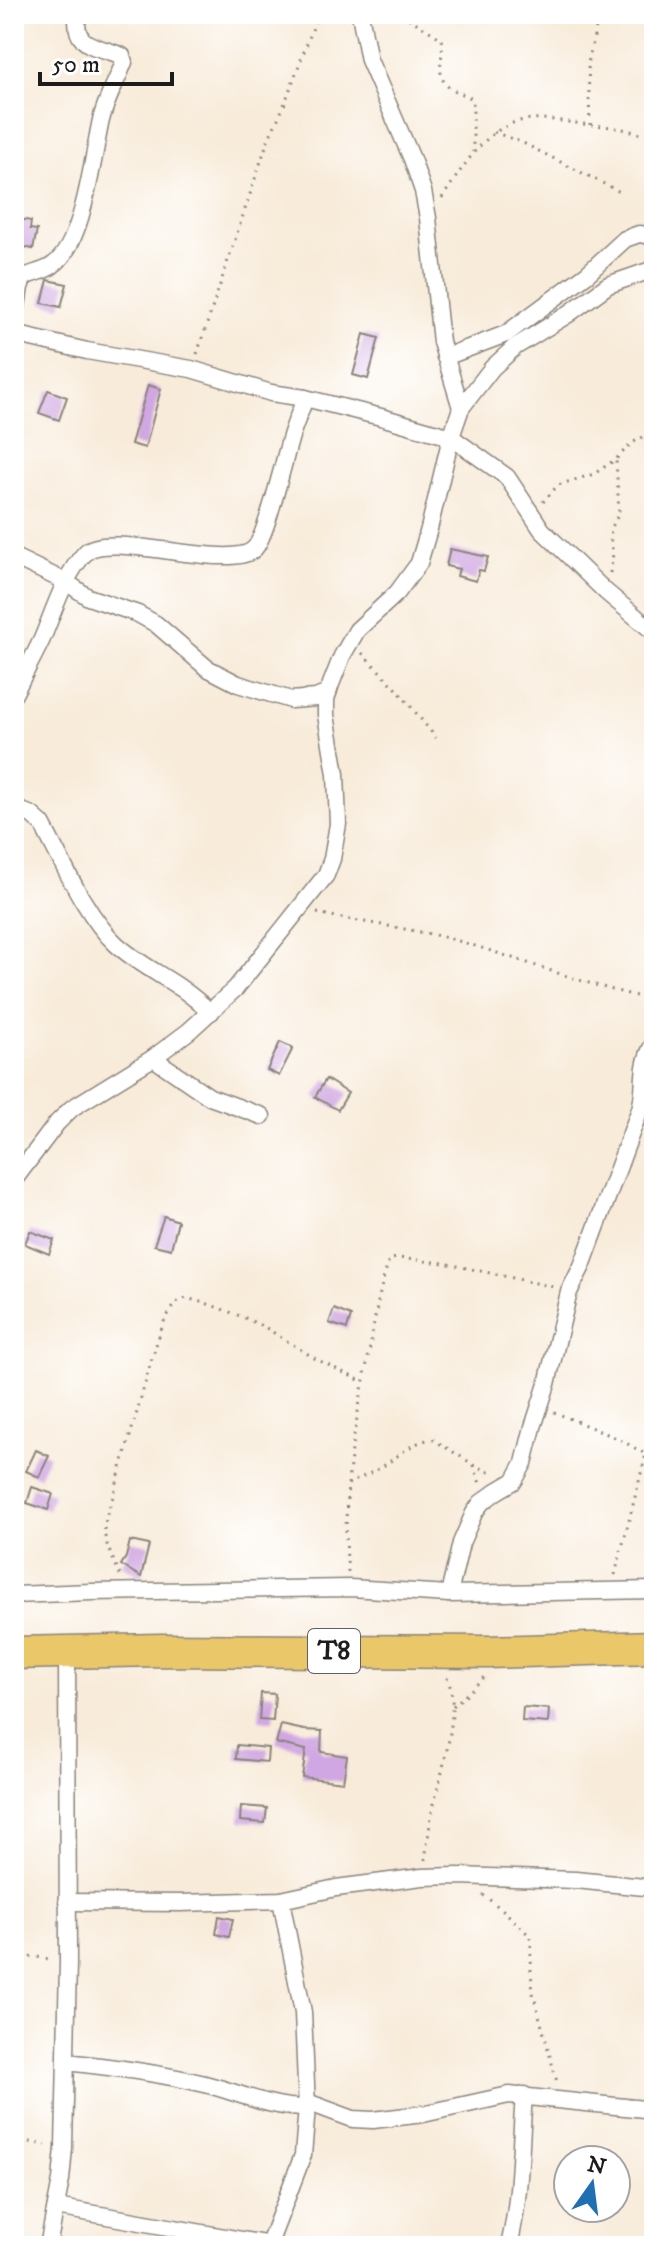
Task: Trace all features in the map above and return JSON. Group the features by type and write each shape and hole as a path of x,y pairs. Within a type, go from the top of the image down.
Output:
{"highway":[{"name":"T8","path":"14,1653 161,1650 489,1652 654,1647"}],"street":[{"path":"14,325 24,277 53,266 67,248 93,170 102,115 124,62 122,56 87,45 77,30 78,14"},
{"path":"360,14 369,60 423,191 441,342 461,408"},
{"path":"445,357 506,334 587,274 625,239 639,234 654,236"},
{"path":"14,1180 72,1108 153,1058 236,988 326,875 338,824 336,774 326,715 328,693 349,641 397,593 419,563 461,408 492,368 515,347 608,285 654,269"},
{"path":"14,334 87,351 191,369 271,393 305,398 451,437 507,477 542,530 606,592 654,632"},
{"path":"14,694 66,582 87,551 94,547 124,546 180,553 234,555 254,549 264,529 305,398"},
{"path":"14,557 66,582 88,597 138,614 156,624 207,668 238,684 291,700 316,698 328,693"},
{"path":"14,808 32,815 42,824 98,924 115,943 211,1012"},
{"path":"449,1594 461,1543 474,1513 481,1503 514,1481 524,1463 551,1370 569,1292 582,1266 640,1109 643,1072 654,1043"},
{"path":"153,1058 210,1097 262,1116"},
{"path":"14,1595 350,1588 449,1594 654,1590"},
{"path":"48,2246 64,2148 68,1962 67,1652"},
{"path":"67,1902 281,1900 336,1888 422,1877 457,1876 576,1880 654,1888"},
{"path":"56,2207 273,2245 303,2155 307,2105 303,2012 281,1900"},
{"path":"66,2062 145,2071 210,2085 274,2105 307,2105 353,2119 373,2120 423,2114 509,2095 654,2110"},
{"path":"509,2246 519,2200 519,2148 524,2095"}],"path":[{"path":"191,369 268,140 318,14"},
{"path":"402,14 442,39 442,80 447,86 472,98 473,154"},
{"path":"590,125 588,63 599,14"},
{"path":"428,218 473,154 494,132 507,125 531,119 590,125 627,129 654,140"},
{"path":"494,132 523,143 620,192"},
{"path":"533,513 558,485 594,474 632,443 654,431"},
{"path":"606,592 613,559 611,529 619,513 616,459"},
{"path":"349,641 396,688 436,738"},
{"path":"299,910 442,937 654,1000"},
{"path":"350,1588 345,1544 350,1454 377,1307 391,1259 444,1263 569,1292"},
{"path":"127,1591 105,1538 103,1523 155,1348 165,1319 177,1302 186,1298 243,1317 309,1356 363,1382"},
{"path":"541,1404 619,1439 654,1459"},
{"path":"348,1484 428,1439 482,1469 514,1481"},
{"path":"611,1591 646,1454"},
{"path":"422,1877 453,1706 452,1686 433,1652"},
{"path":"453,1706 488,1671 494,1661 489,1652"},
{"path":"457,1876 503,1910 531,1937 533,1993 560,2099"},
{"path":"14,1954 68,1962"},
{"path":"14,2139 64,2148"}],"building":[{"path":"14,218 31,221 30,229 37,230 33,249 14,245"},
{"path":"48,280 67,284 61,307 42,303"},
{"path":"364,334 379,338 368,379 353,375"},
{"path":"148,385 161,389 145,448 131,444"},
{"path":"48,390 67,397 59,420 39,413"},
{"path":"450,549 488,557 484,571 479,570 476,581 457,576 459,569 446,566"},
{"path":"280,1042 293,1048 279,1076 267,1070"},
{"path":"326,1079 348,1093 338,1110 315,1097"},
{"path":"164,1216 178,1221 171,1249 154,1245"},
{"path":"30,1231 54,1240 49,1254 25,1244"},
{"path":"334,1309 351,1316 347,1329 329,1323"},
{"path":"36,1450 49,1456 39,1477 26,1471"},
{"path":"32,1487 53,1494 48,1510 27,1503"},
{"path":"130,1541 149,1545 141,1577 121,1565"},
{"path":"261,1693 275,1694 273,1721 259,1720"},
{"path":"523,1707 549,1709 548,1723 522,1721"},
{"path":"281,1725 322,1731 321,1752 347,1756 343,1782 302,1777 306,1750 276,1743"},
{"path":"237,1745 268,1748 267,1762 236,1759"},
{"path":"241,1806 267,1808 265,1823 240,1821"},
{"path":"219,1916 233,1919 229,1937 216,1934"}]}
